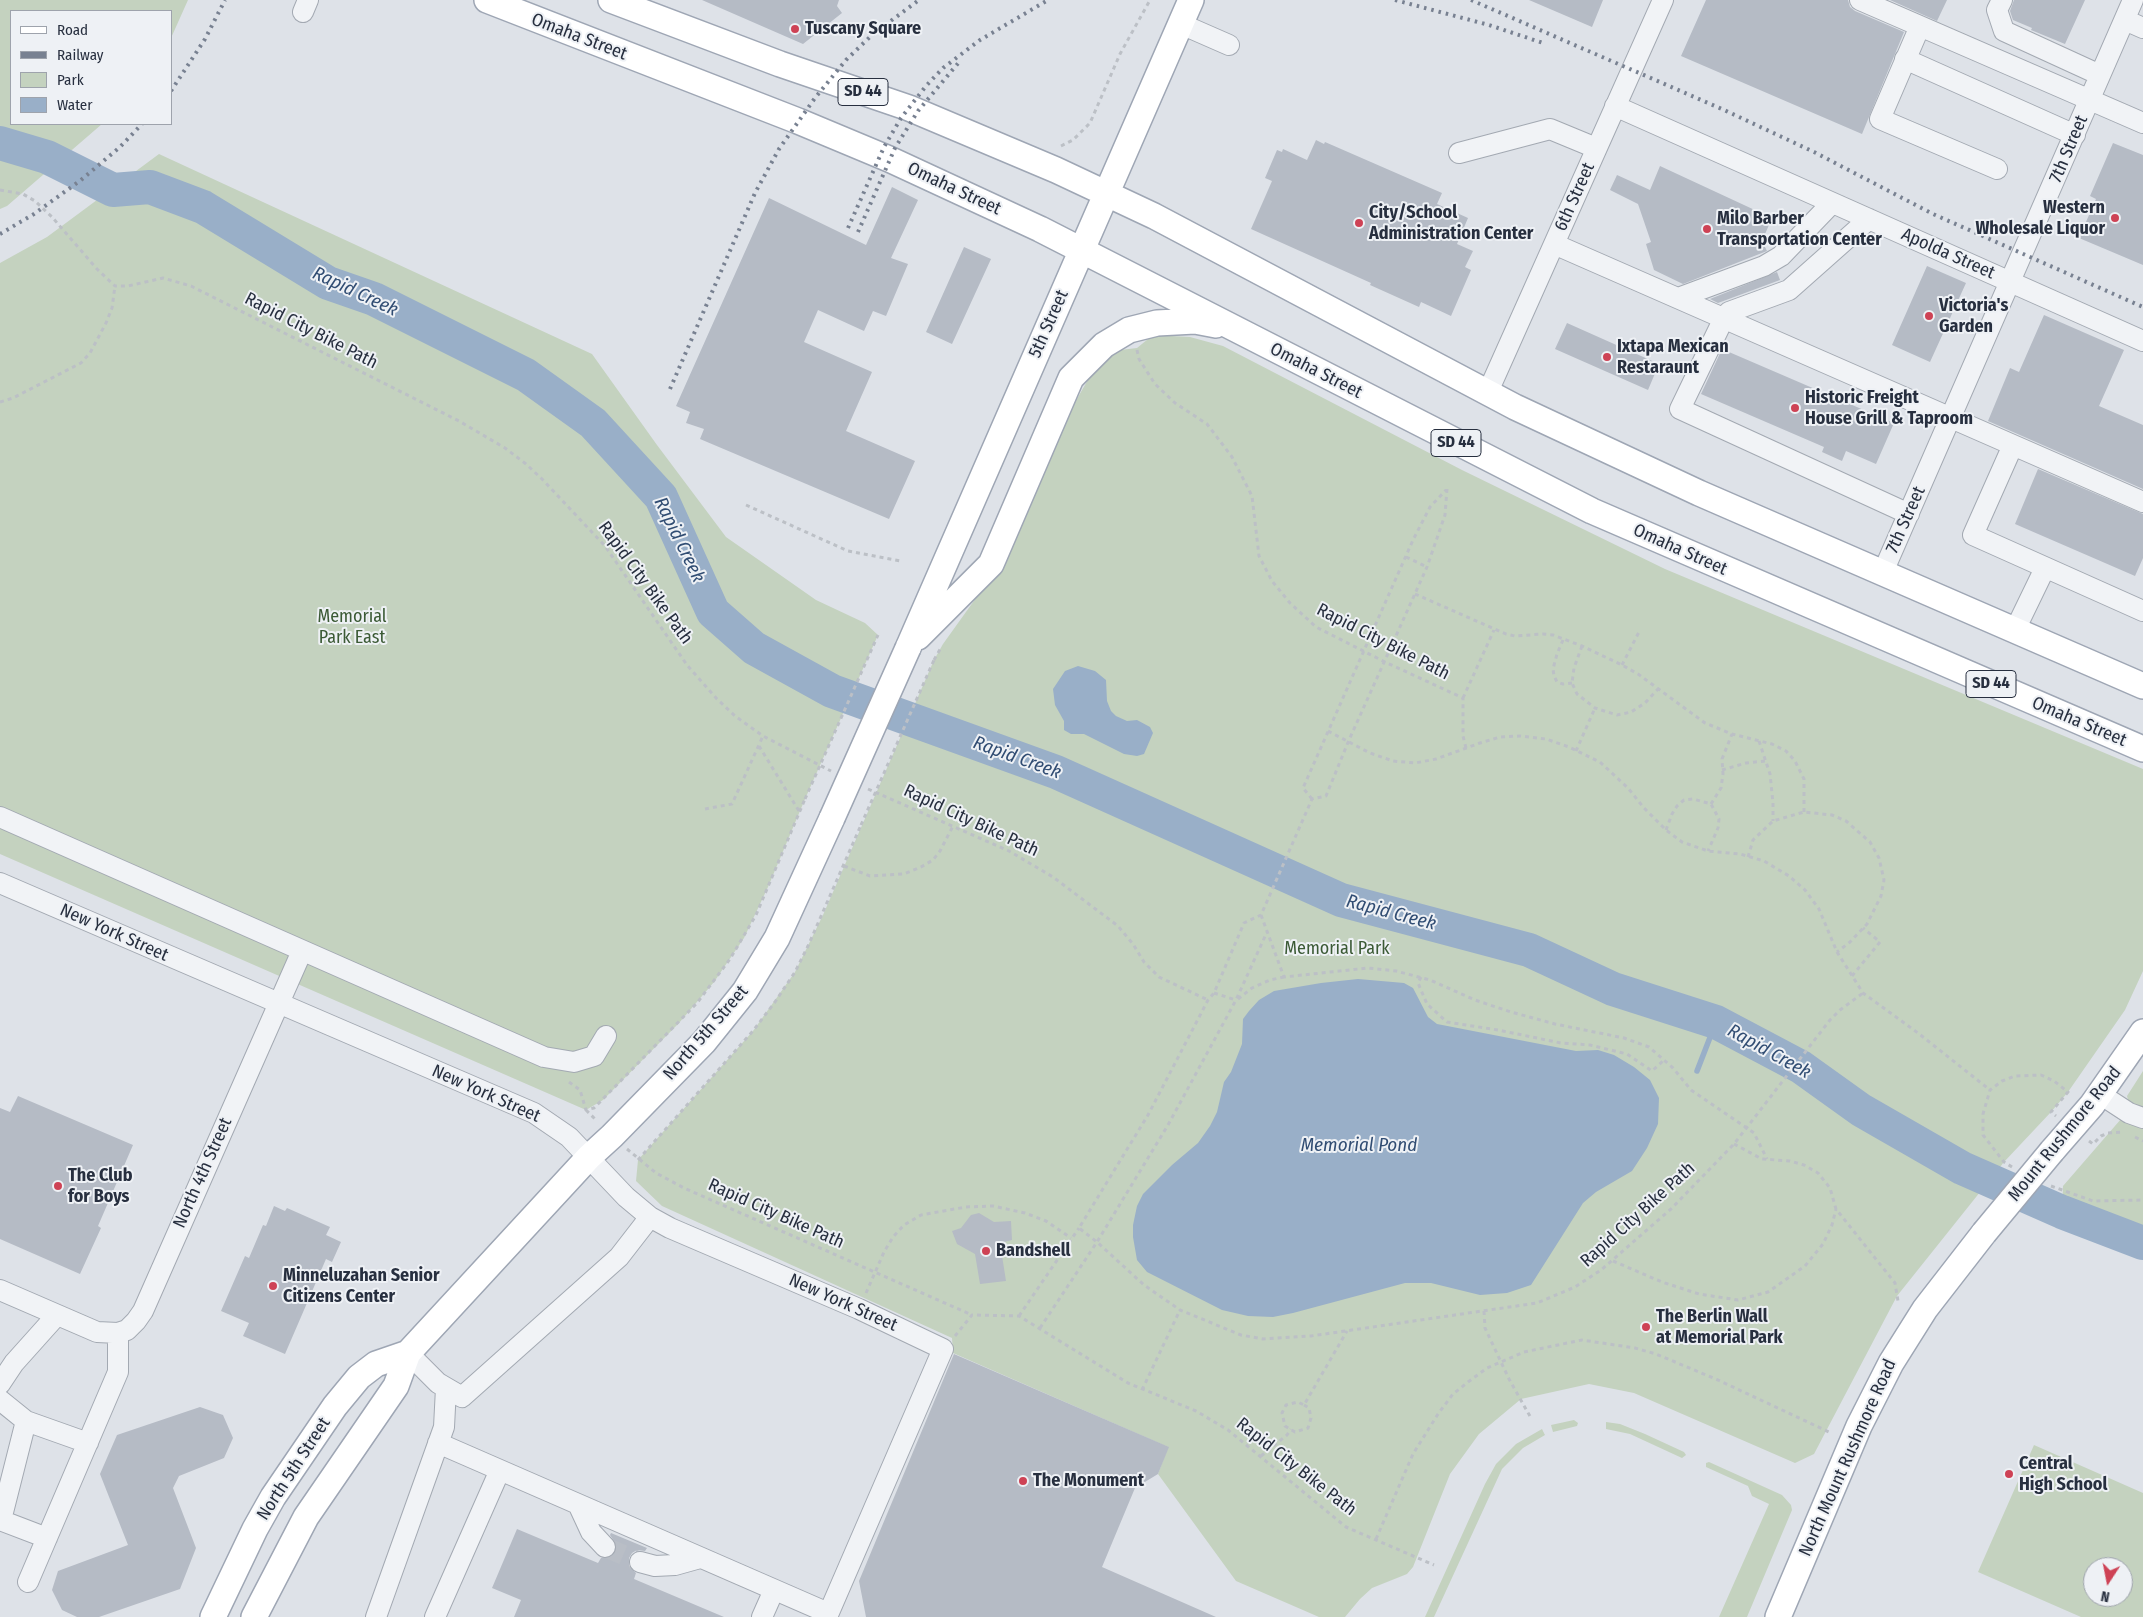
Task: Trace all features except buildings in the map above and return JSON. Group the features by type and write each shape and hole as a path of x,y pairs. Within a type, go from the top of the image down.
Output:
{"main road":[{"name":"Omaha Street","path":"487,0 798,121 884,157 1034,226 1592,511 2143,749"},
{"name":"5th Street","path":"908,648 1191,0"},
{"name":"SD 44","path":"615,1 780,64 909,108 1106,193 1154,216 1487,394 1698,492 2143,686"},
{"path":"908,648 991,564 1071,378 1104,345 1130,330 1157,323 1195,322 1235,329"},
{"name":"North 5th Street","path":"254,1617 306,1516 396,1386 408,1353 589,1157 704,1042 745,991 777,938 908,648"},
{"name":"Mount Rushmore Road","path":"1984,1233 2100,1094 2143,1032"},
{"name":"North Mount Rushmore Road","path":"1778,1617 1859,1426 1891,1363 1925,1309 1984,1233"},
{"name":"North 5th Street","path":"213,1617 255,1529 273,1497 336,1406 359,1377 376,1364 408,1353"}],"street":[{"name":"6th Street","path":"1487,394 1663,0"},
{"path":"1860,0 2143,123"},
{"path":"2002,0 1998,10 2004,31 2100,75"},
{"name":"7th Street","path":"1884,572 2133,0"},
{"path":"2124,20 2143,28"},
{"path":"1181,24 1229,45"},
{"path":"1920,26 1880,118 1997,169"},
{"path":"1905,59 2075,135"},
{"name":"Apolda Street","path":"1615,106 2143,341"},
{"path":"1459,153 1550,129 1596,148"},
{"path":"1678,298 1764,266 1781,256 1832,203"},
{"path":"1869,219 1789,290 1729,312 1724,318 1680,409 1909,514"},
{"path":"1554,244 2143,502"},
{"path":"2013,445 1973,535 2143,611"},
{"path":"2015,630 2045,568"},
{"path":"0,817 544,1058 574,1062 594,1056 606,1036"},
{"name":"New York Street","path":"0,883 278,1005 534,1113 569,1137 626,1198 650,1217 670,1228 859,1309 943,1349"},
{"name":"North 4th Street","path":"118,1333 127,1330 143,1311 302,951"},
{"path":"2100,1094 2129,1113 2143,1118"},
{"path":"408,1353 438,1383 462,1397 619,1257 650,1217"},
{"path":"0,1290 97,1332 118,1333 118,1372 28,1582"},
{"path":"0,1384 14,1363 57,1315"},
{"path":"438,1443 828,1615 943,1349"},
{"path":"376,1617 444,1428 446,1388"},
{"path":"0,1400 26,1422 88,1443"},
{"path":"26,1422 0,1520 47,1538"},
{"path":"435,1617 500,1470"},
{"path":"578,1504 591,1532 605,1547"},
{"path":"640,1562 655,1566 675,1565 700,1558"},
{"path":"762,1617 774,1590"}],"path":[{"path":"1061,146 1073,140 1090,123 1120,54 1150,0"},
{"path":"0,190 22,194 35,201 115,286 112,308 106,323 90,353 81,363 13,398 0,402"},
{"name":"Rapid City Bike Path","path":"115,286 128,286 163,278 191,286 459,421 504,448 526,464 542,479 605,546 687,665 703,685 735,716 764,736 836,774"},
{"name":"Rapid City Bike Path","path":"1135,342 1139,359 1155,384 1175,403 1207,424 1232,457 1244,478 1254,503 1259,556 1272,581 1304,618 1316,627 1385,662 1463,698 1463,736 1466,748"},
{"path":"1447,489 1445,514 1427,567 1349,740 1326,796 1312,799 1303,788 1412,540 1430,506 1447,489"},
{"path":"746,506 848,551 900,562"},
{"path":"1406,557 1427,567"},
{"path":"1415,594 1495,630 1515,636 1543,634 1582,646 1622,665 1705,723 1732,734 1772,744 1786,751 1795,761 1804,779 1804,812"},
{"path":"1463,698 1495,630"},
{"path":"1622,665 1639,632"},
{"path":"565,1080 573,1083 580,1090 586,1110 594,1108 679,1023 714,982 744,938 756,915 805,799 878,636"},
{"path":"1564,640 1557,654 1553,669 1554,676 1557,682 1563,684 1572,683"},
{"path":"1582,646 1574,668 1572,683 1577,694 1594,708 1617,715 1631,712 1645,703 1658,689"},
{"path":"934,660 844,866 870,876 904,874 932,860 940,851 953,826"},
{"path":"1576,751 1594,708"},
{"path":"1328,731 1349,740 1370,753 1415,763 1436,759 1500,737 1520,736 1546,739 1600,762 1628,788 1644,808 1666,830 1682,842 1708,851 1748,856 1764,861 1789,876 1805,890 1819,909 1837,952 1863,992 1990,1090"},
{"path":"1711,804 1721,788 1724,752 1732,734"},
{"path":"705,809 732,804 764,736"},
{"path":"1759,741 1770,774 1774,803 1773,821"},
{"path":"759,746 800,812"},
{"path":"1722,770 1746,763 1765,761"},
{"name":"Rapid City Bike Path","path":"863,786 1009,851 1053,877 1118,926 1133,944 1144,962 1159,977 1208,1000"},
{"path":"1018,1316 1079,1228 1148,1115 1208,1000 1214,993 1244,923 1261,915 1312,799"},
{"path":"1666,830 1672,814 1684,800 1693,799 1711,804 1719,818 1718,828 1708,851"},
{"path":"1748,856 1753,840 1773,821 1804,812 1832,815 1846,821 1870,842 1879,858 1884,880 1880,896 1863,928 1837,952"},
{"path":"1261,915 1284,977"},
{"path":"1852,976 1880,942 1863,928"},
{"path":"1040,1328 1097,1242 1168,1125 1236,1000 1267,932"},
{"path":"1236,1000 1252,988 1284,977 1368,968 1396,971 1421,977 1511,1012 1555,1024 1624,1038 1650,1047 1691,1090 1754,1133 1767,1159"},
{"path":"1421,977 1418,984 1427,1004 1447,1022 1561,1043 1590,1045 1627,1054 1652,1071 1664,1060"},
{"name":"Rapid City Bike Path","path":"1079,1228 1097,1242 1144,1286 1180,1310 1241,1335 1263,1339 1292,1338 1537,1302 1562,1294 1588,1279 1613,1261 1671,1209 1734,1144 1816,1036 1840,1010 1863,992"},
{"path":"1214,993 1236,1000"},
{"name":"Rapid City Bike Path","path":"586,1110 638,1160 684,1188 972,1315 1018,1316 1142,1390 1196,1411 1228,1430 1346,1527 1434,1565"},
{"path":"1734,1144 1762,1159 1790,1161 1804,1165 1818,1173 1830,1188 1836,1209 1895,1283 1898,1301"},
{"path":"859,1309 874,1273 894,1236 904,1224 921,1215 966,1207 993,1206 1025,1213 1046,1221 1071,1238"},
{"path":"1613,1261 1662,1282 1699,1294 1738,1300 1768,1292 1806,1266 1823,1244 1832,1225 1836,1209"},
{"path":"1142,1390 1180,1310"},
{"path":"1484,1311 1485,1328 1500,1362 1531,1418"},
{"path":"943,1349 972,1315"},
{"path":"1304,1405 1347,1330"},
{"path":"1376,1539 1413,1454 1453,1394 1500,1362 1524,1352 1582,1340 1635,1348 1718,1380 1829,1432"},
{"path":"1298,1402 1304,1405 1309,1408 1312,1418 1308,1428 1295,1432 1285,1426 1282,1414 1286,1405 1298,1402"},
{"path":"1261,1456 1287,1435 1291,1429"}],"green space":[{"path":"0,0 188,0 172,36 172,10 10,10 10,125 101,125 7,206 0,209"},
{"name":"Memorial Park East","path":"159,154 592,354 726,537 816,600 865,623 878,635 744,938 714,982 679,1023 603,1100 586,1110 0,854 0,263 47,237"},
{"name":"Memorial Park","path":"1153,335 1190,337 1223,346 1462,470 1665,569 2143,769 2143,971 2125,1010 2068,1092 2004,1162 1897,1296 1814,1454 1795,1463 1634,1393 1589,1384 1521,1399 1479,1434 1450,1474 1413,1567 1407,1574 1372,1588 1345,1617 1319,1617 1236,1581 1158,1474 1168,1447 953,1353 952,1338 662,1206 636,1181 638,1160 753,1031 795,972 823,915 934,660 943,644 981,591 1070,411 1089,378 1108,358 1120,350 1137,348"},
{"path":"2143,1071 2143,1243 2062,1212 2063,1186 2121,1119 2128,1100 2127,1096"},
{"path":"1574,1420 1578,1423 1577,1426 1553,1432 1551,1425"},
{"path":"1606,1422 1620,1424 1645,1434 1684,1452 1686,1455 1682,1458 1630,1434 1606,1429"},
{"path":"1542,1429 1545,1435 1523,1448 1502,1469 1434,1617 1425,1617 1485,1484 1496,1464 1516,1444"},
{"path":"2034,1445 2143,1493 2143,1617 2081,1617 1978,1572"},
{"path":"1709,1462 1782,1495 1791,1505 1792,1510 1747,1617 1719,1617 1769,1504 1752,1496 1748,1486 1706,1467 1706,1463"}],"water":[{"path":"1078,666 1095,671 1106,680 1107,701 1111,711 1116,716 1127,721 1137,720 1150,727 1153,733 1144,754 1137,756 1124,754 1084,734 1071,734 1064,730 1064,721 1055,705 1053,689 1065,671"},
{"name":"Memorial Pond","path":"1358,979 1404,983 1413,988 1428,1017 1437,1024 1576,1051 1598,1050 1614,1055 1634,1067 1650,1080 1659,1098 1658,1124 1647,1148 1632,1171 1596,1192 1583,1203 1531,1285 1507,1293 1480,1295 1431,1283 1405,1283 1293,1313 1273,1317 1248,1316 1222,1310 1147,1272 1137,1260 1133,1237 1133,1225 1137,1206 1143,1194 1172,1165 1198,1143 1210,1126 1217,1112 1224,1082 1231,1072 1242,1044 1243,1019 1259,1000 1274,991"}],"waterway":[{"name":"Rapid Creek","path":"0,143 47,157 113,190 150,187 203,207 328,283 374,299 526,375 593,423 661,497 713,612 754,648 832,691 1056,772 1341,900 1529,950 1613,989 1716,1022 1801,1067 1861,1110 1962,1168 2062,1212 2143,1243"},
{"path":"1697,1071 1716,1022"}],"tunnel":[{"path":"605,1547 640,1562"}],"railway":[{"path":"172,89 205,39 225,0"},
{"path":"670,389 755,193 779,149 815,98 846,60 873,34 919,0"},
{"path":"848,228 884,147 901,118 926,86 943,68 980,40 1048,0"},
{"path":"1395,0 1489,25 1546,44"},
{"path":"1471,0 1722,109 1814,152 1933,214 2143,307"},
{"path":"858,232 895,148 918,111 960,61"},
{"path":"0,234 34,214 81,180 120,147 141,125"}],"place":[{"name":"Tuscany Square","path":"795,29"},
{"name":"Western Wholesale Liquor","path":"2115,218"},
{"name":"City/School Administration Center","path":"1359,223"},
{"name":"Milo Barber Transportation Center","path":"1707,229"},
{"name":"Victoria's Garden","path":"1929,316"},
{"name":"Ixtapa Mexican Restaraunt","path":"1607,357"},
{"name":"Historic Freight House Grill & Taproom","path":"1795,408"},
{"name":"The Club for Boys","path":"58,1186"},
{"name":"Bandshell","path":"986,1251"},
{"name":"Minneluzahan Senior Citizens Center","path":"273,1286"},
{"name":"The Berlin Wall at Memorial Park","path":"1646,1327"},
{"name":"Central High School","path":"2009,1474"},
{"name":"The Monument","path":"1023,1481"}]}
